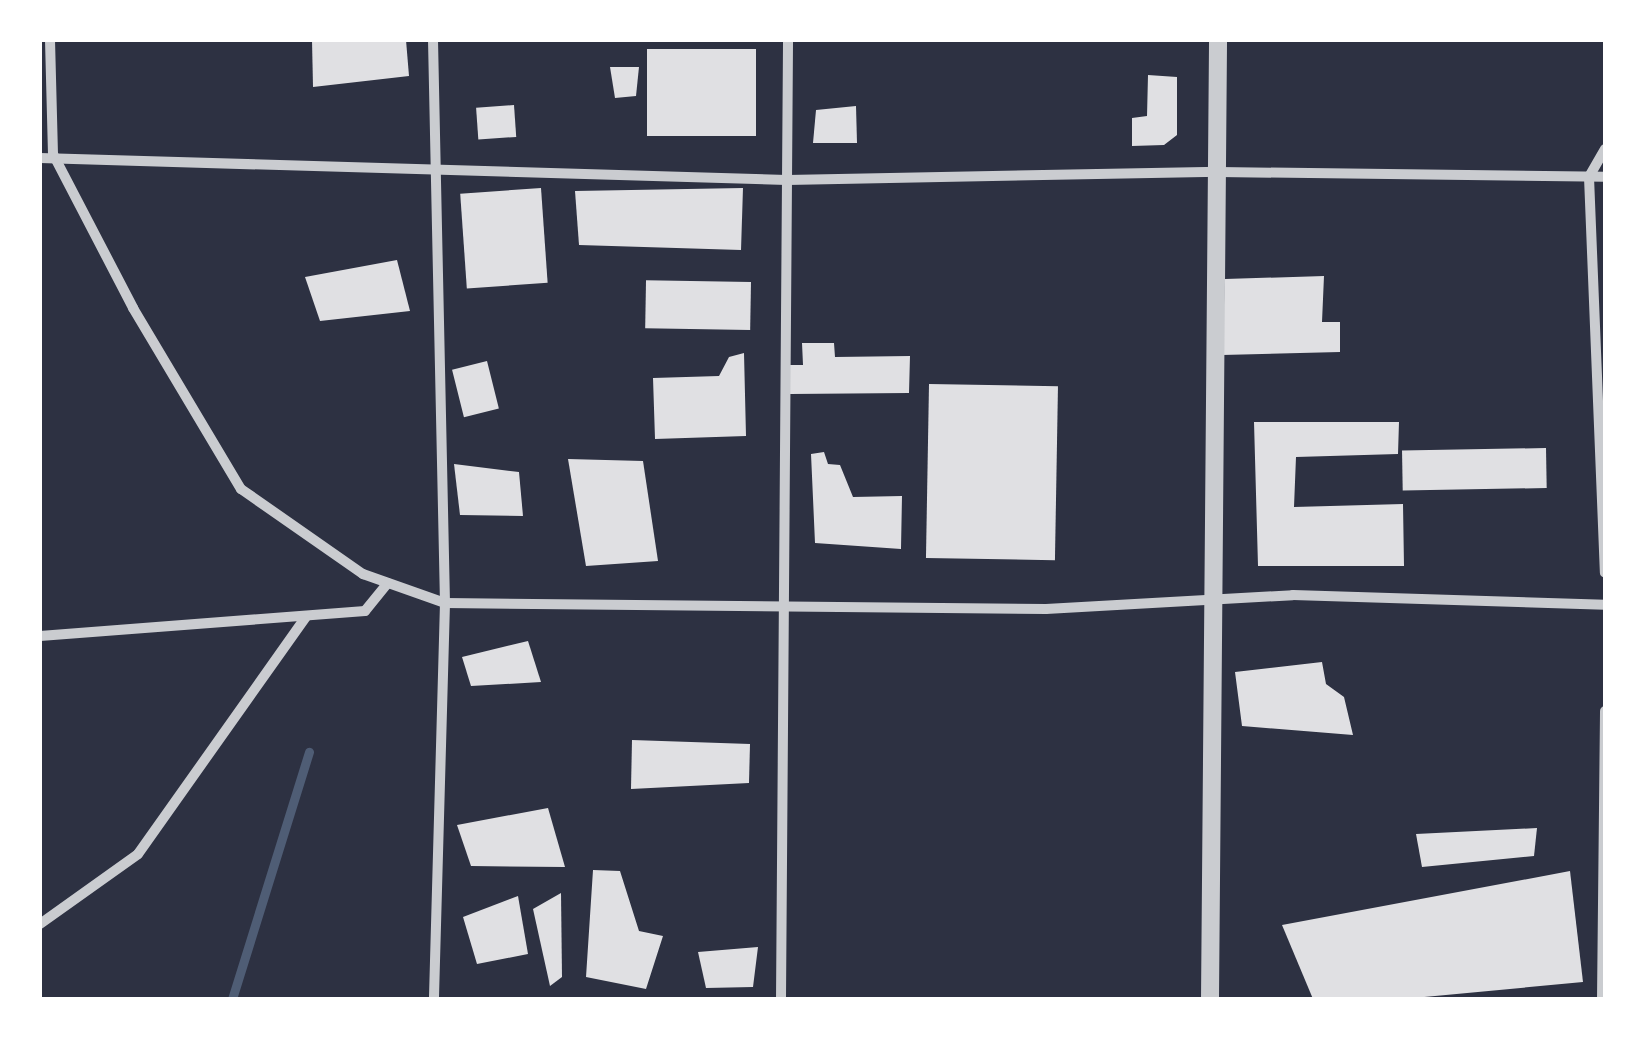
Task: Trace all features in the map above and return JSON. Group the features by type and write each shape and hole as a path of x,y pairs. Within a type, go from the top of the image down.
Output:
{"street":[{"path":"50,40 53,154 87,227 241,490 316,544 388,582 445,603 1046,610 1293,595 1605,605"},
{"path":"433,40 445,603 434,999"},
{"path":"781,999 788,40"},
{"path":"1210,999 1218,40"},
{"path":"1605,149 1589,177 1605,573"},
{"path":"40,158 53,154 786,180 1219,172 1605,176"},
{"path":"40,636 365,611 388,582"},
{"path":"40,924 138,854 306,617"},
{"path":"1602,999 1605,711"}],"building":[{"path":"312,40 406,40 409,76 313,87"},
{"path":"647,49 756,49 756,136 647,136"},
{"path":"610,67 639,67 636,96 615,98"},
{"path":"1148,75 1177,77 1177,135 1164,145 1132,146 1132,118 1147,116"},
{"path":"514,105 516,137 478,140 476,108"},
{"path":"856,106 857,143 813,143 816,110"},
{"path":"541,188 548,283 467,288 460,194"},
{"path":"743,188 741,250 579,245 575,191"},
{"path":"397,260 410,311 320,321 305,277"},
{"path":"1324,276 1322,322 1340,322 1340,352 1222,355 1225,279"},
{"path":"646,280 751,282 750,330 645,328"},
{"path":"802,343 834,343 835,357 910,356 909,393 790,394 789,365 803,365"},
{"path":"744,353 746,436 655,439 653,378 719,376 729,357"},
{"path":"487,361 499,409 464,417 452,370"},
{"path":"929,384 1058,386 1055,560 926,558"},
{"path":"1254,422 1399,422 1398,454 1296,457 1294,507 1403,504 1404,566 1258,566"},
{"path":"1546,448 1547,488 1403,491 1402,451"},
{"path":"824,452 828,464 840,465 853,497 902,496 901,549 815,543 811,454"},
{"path":"568,459 643,461 658,561 586,566"},
{"path":"454,464 519,472 523,516 460,515"},
{"path":"528,641 541,682 471,686 462,657"},
{"path":"1322,662 1326,684 1344,697 1353,735 1242,726 1235,672"},
{"path":"632,740 750,744 749,783 631,789"},
{"path":"548,808 565,867 471,866 457,825"},
{"path":"1537,828 1534,856 1422,867 1416,834"},
{"path":"593,870 620,871 639,931 663,936 646,989 586,977"},
{"path":"1570,871 1583,982 1403,999 1313,999 1282,925"},
{"path":"561,893 562,977 550,986 533,909"},
{"path":"518,896 528,954 477,964 463,917"},
{"path":"758,947 753,987 706,988 698,952"}],"waterway":[{"path":"232,999 309,752"}]}
